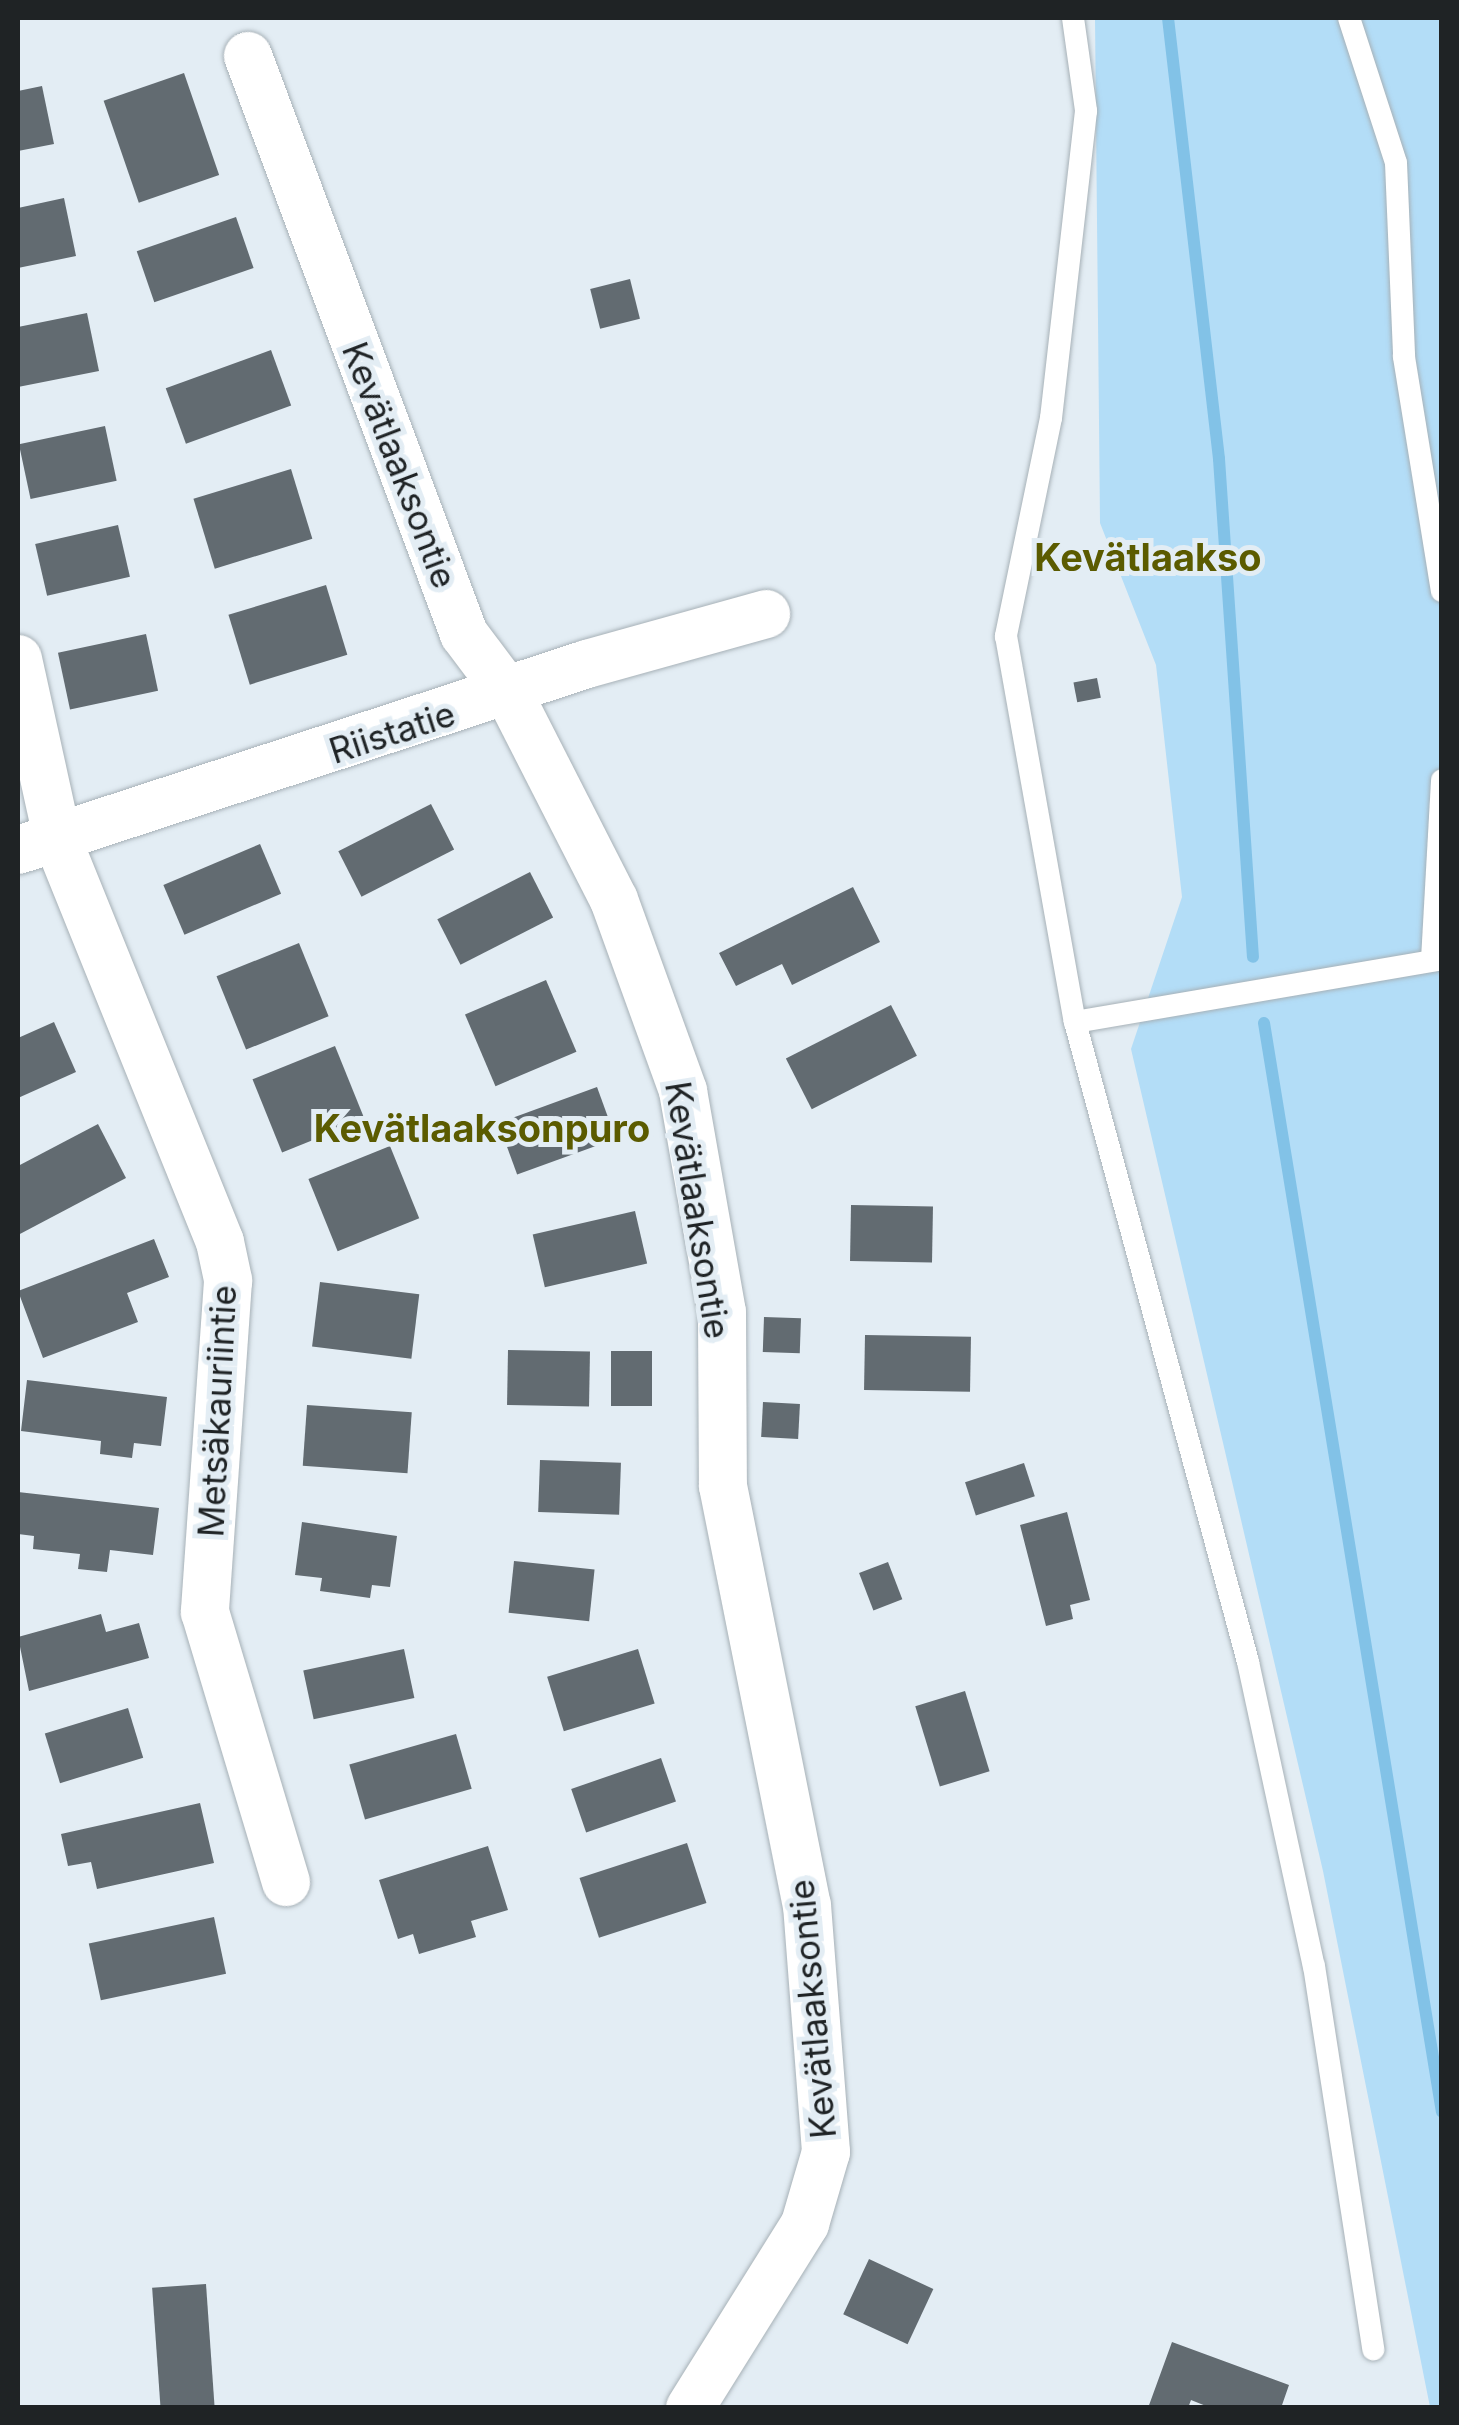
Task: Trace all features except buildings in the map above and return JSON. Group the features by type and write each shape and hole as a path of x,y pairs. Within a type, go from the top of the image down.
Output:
{"street":[{"name":"Kevätlaaksontie","path":"248,56 464,634 509,694 614,900 683,1091 722,1312 723,1486 807,1905 818,2002 826,2152 805,2224 690,2408"},
{"name":"Riistatie","path":"38,846 766,614"},
{"name":"Metsäkauriintie","path":"18,659 38,846 220,1242 228,1280 205,1612 286,1882"}],"lane":[{"path":"1073,18 1086,111 1050,418 1006,636 1076,1022 1248,1662 1314,1966 1373,2350"},
{"path":"1349,18 1396,163 1404,357 1442,591"},
{"path":"1076,1022 1437,960 1442,780"}],"shaded area":[{"path":"1095,18 1441,18 1441,2407 1430,2407 1323,1871 1131,1049 1182,897 1156,665 1100,523"}],"waterway":[{"path":"1168,18 1219,459 1253,957"},
{"path":"1264,1023 1442,2112"}],"district":[{"name":"Kevätlaakso","path":"1148,558"},
{"name":"Kevätlaaksonpuro","path":"482,1129"}]}
